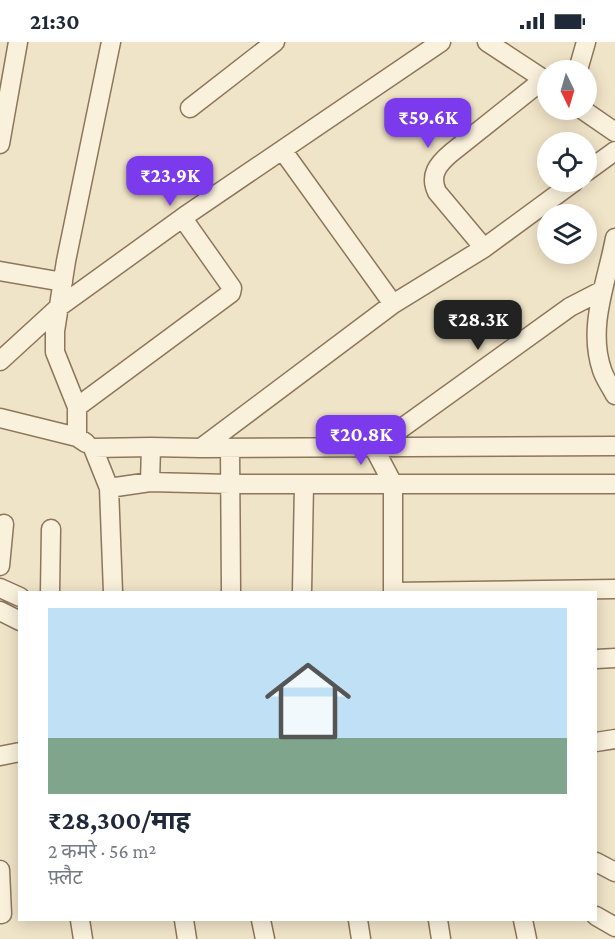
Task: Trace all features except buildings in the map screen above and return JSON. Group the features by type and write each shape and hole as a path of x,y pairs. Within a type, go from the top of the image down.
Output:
{"street":[{"path":"0,144 18,42"},
{"path":"77,436 77,408 55,352 55,331 111,42"},
{"path":"190,108 275,42"},
{"path":"0,361 58,307 185,216 441,42"},
{"path":"581,60 586,42"},
{"path":"496,45 537,75"},
{"path":"484,248 437,192 433,185 434,175 439,164 451,153 537,88"},
{"path":"597,120 615,132"},
{"path":"283,151 393,304"},
{"path":"597,164 615,151"},
{"path":"201,448 393,304 484,248 560,192"},
{"path":"77,408 231,292 232,288 184,220 185,216"},
{"path":"615,241 597,317 598,353 602,372 615,394"},
{"path":"0,271 63,282"},
{"path":"374,448 570,307 603,290"},
{"path":"0,418 77,436 93,448 109,488 113,591"},
{"path":"93,448 615,446"},
{"path":"150,482 151,447"},
{"path":"230,448 231,591"},
{"path":"374,448 393,484 393,591"},
{"path":"109,488 150,482 615,484 615,492"},
{"path":"302,591 304,484"},
{"path":"0,566 4,524"},
{"path":"50,591 51,529"},
{"path":"0,588 18,596"},
{"path":"467,591 615,589"},
{"path":"0,611 18,620"},
{"path":"597,659 615,658"},
{"path":"597,742 615,739"},
{"path":"0,756 18,752"},
{"path":"597,863 615,872"},
{"path":"0,870 7,913"},
{"path":"597,917 615,927"},
{"path":"80,921 83,939"},
{"path":"184,921 187,939"},
{"path":"261,921 265,939"},
{"path":"358,921 361,939"},
{"path":"438,921 441,939"},
{"path":"523,921 527,939"}]}
